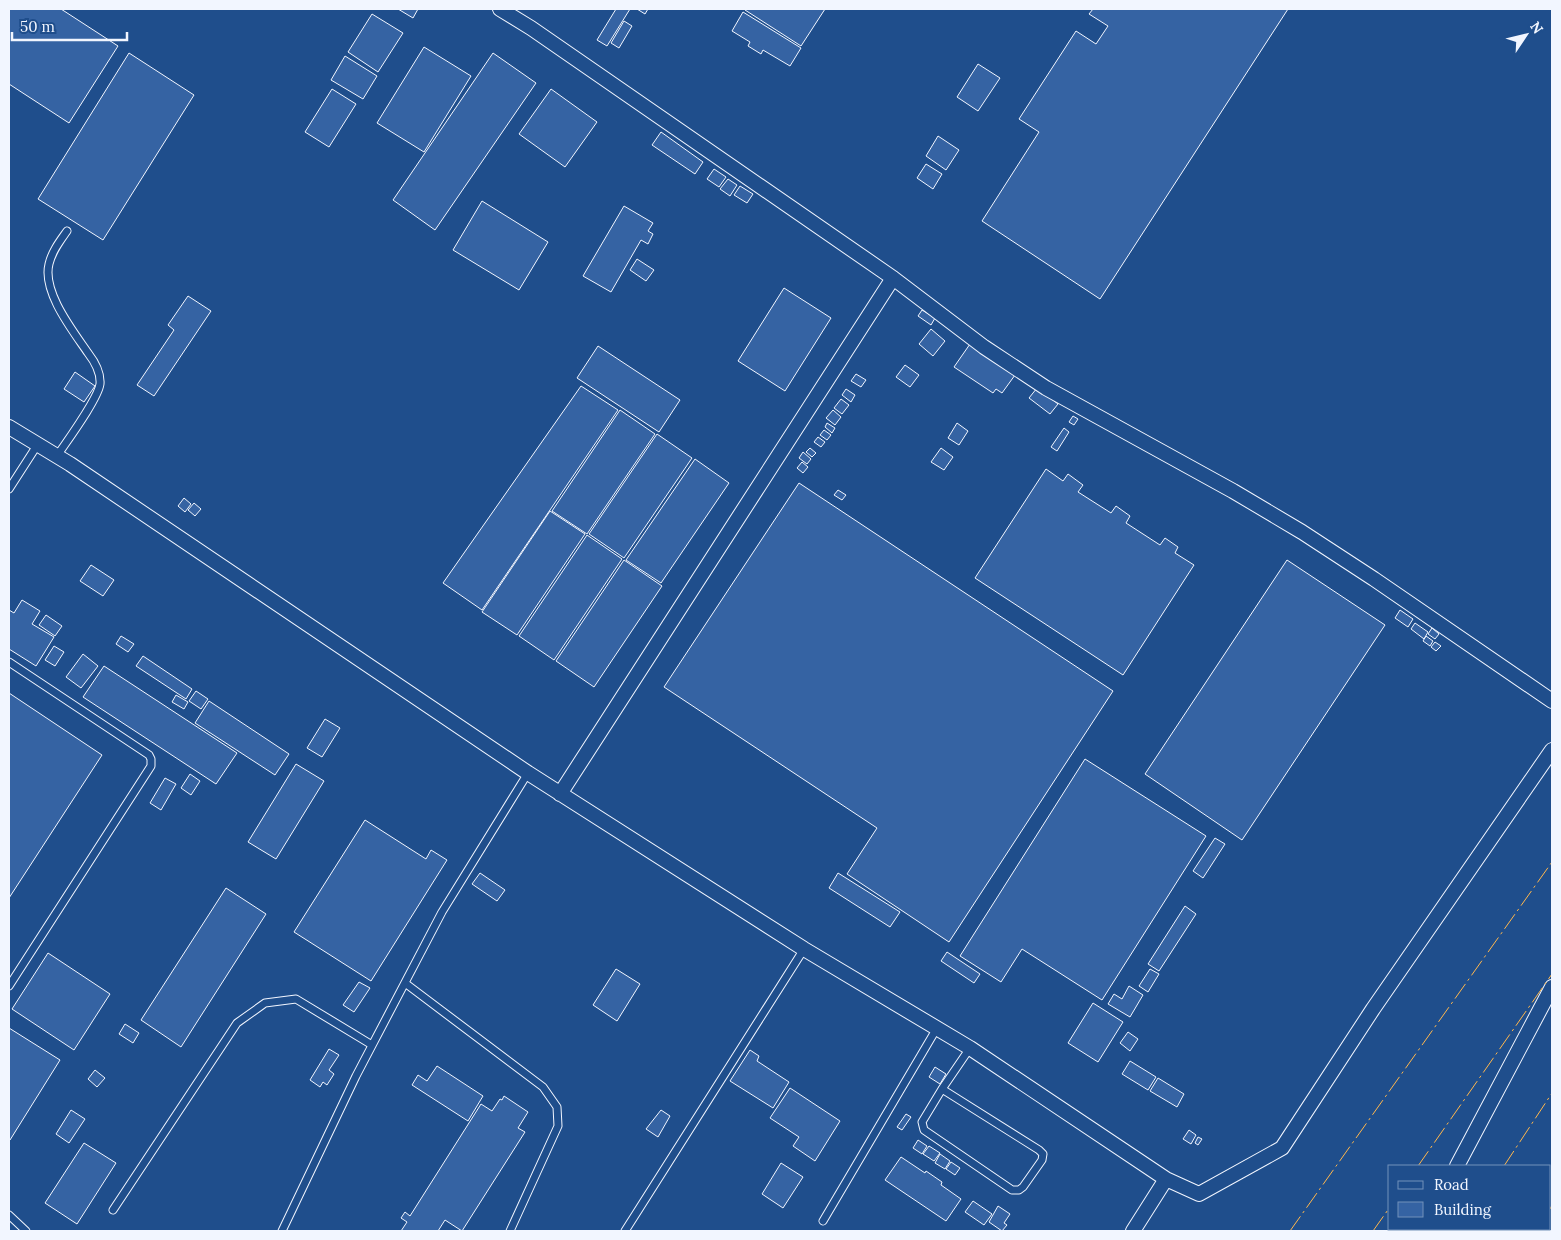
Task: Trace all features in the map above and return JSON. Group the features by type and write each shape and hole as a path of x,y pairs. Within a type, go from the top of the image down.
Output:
{"street":[{"path":"500,9 893,278 984,347 1046,388 1233,491 1302,532 1552,701"},
{"path":"560,794 893,278"},
{"path":"9,426 57,456 560,794 804,949 970,1048 1166,1179 1199,1194 1282,1148 1373,1009 1552,750"},
{"path":"1458,1165 1552,987"},
{"path":"1132,1231 1166,1179"}],"lane":[{"path":"57,456 100,386 100,377 96,365 62,313 50,282 48,265 54,250 67,231"},
{"path":"9,489 38,444"},
{"path":"9,662 149,755 152,759 151,766 9,986"},
{"path":"282,1231 372,1045 442,912 528,773"},
{"path":"625,1231 804,949"},
{"path":"405,983 543,1087 557,1107 558,1126 510,1231"},
{"path":"114,1210 236,1023 265,1003 296,999 372,1045"},
{"path":"823,1221 937,1028"},
{"path":"942,1089 1043,1154 1042,1160 1024,1187 1019,1190 1012,1190 924,1130 922,1122 942,1089 970,1048"},
{"path":"9,1216 26,1231"}],"building":[{"path":"9,9 61,9 118,46 69,123 9,84"},
{"path":"398,9 418,9 413,18"},
{"path":"616,9 630,9 607,46 597,40"},
{"path":"637,9 648,9 645,14"},
{"path":"746,9 825,9 801,46"},
{"path":"1093,9 1288,9 1100,299 982,221 1039,132 1019,119 1076,31 1096,44 1108,26 1089,14"},
{"path":"743,12 801,48 790,66 763,50 761,54 748,46 750,42 732,31"},
{"path":"372,14 403,33 378,72 348,52"},
{"path":"624,21 632,26 619,48 611,43"},
{"path":"424,47 471,76 424,152 377,123"},
{"path":"129,53 194,95 103,240 38,199"},
{"path":"493,53 536,83 435,230 393,200"},
{"path":"345,56 377,76 363,99 331,80"},
{"path":"978,64 1000,78 978,111 957,97"},
{"path":"332,89 356,104 329,147 305,132"},
{"path":"551,89 597,122 565,167 519,134"},
{"path":"661,132 703,162 695,174 652,145"},
{"path":"938,136 959,150 946,170 926,156"},
{"path":"926,164 942,174 933,189 917,178"},
{"path":"714,169 726,177 719,187 707,179"},
{"path":"728,179 737,185 730,196 720,189"},
{"path":"740,186 753,194 747,203 734,195"},
{"path":"482,201 548,242 519,290 453,250"},
{"path":"624,206 653,223 648,231 653,234 648,244 641,240 611,292 583,276"},
{"path":"637,259 654,270 646,281 630,270"},
{"path":"784,288 831,318 785,391 738,361"},
{"path":"188,296 211,311 154,396 137,385 174,330 168,325"},
{"path":"922,310 935,318 931,325 918,316"},
{"path":"931,329 945,341 933,356 919,344"},
{"path":"970,344 1015,375 1002,393 996,389 993,393 954,367"},
{"path":"598,346 680,400 659,432 577,378"},
{"path":"905,365 919,375 910,387 896,377"},
{"path":"75,372 95,386 84,402 64,389"},
{"path":"856,374 866,380 861,387 851,381"},
{"path":"581,386 618,410 482,610 443,583"},
{"path":"1037,388 1058,404 1050,414 1029,398"},
{"path":"846,389 855,395 851,402 842,395"},
{"path":"841,399 849,405 842,414 834,408"},
{"path":"620,410 655,434 587,534 552,511"},
{"path":"833,410 841,417 835,425 826,418"},
{"path":"1073,416 1078,419 1074,425 1069,422"},
{"path":"827,423 835,428 832,433 825,427"},
{"path":"957,423 968,431 959,445 948,438"},
{"path":"1064,428 1069,432 1057,451 1051,447"},
{"path":"824,430 831,435 827,440 820,435"},
{"path":"657,434 692,458 624,558 589,534"},
{"path":"818,437 825,442 821,447 814,442"},
{"path":"810,448 816,453 812,457 806,452"},
{"path":"941,448 953,457 944,470 931,462"},
{"path":"803,452 811,459 807,464 799,458"},
{"path":"695,459 729,483 661,583 626,560"},
{"path":"802,462 808,467 803,473 797,468"},
{"path":"1046,469 1063,481 1068,474 1083,485 1078,492 1111,513 1116,506 1130,516 1126,523 1160,545 1165,538 1178,547 1175,553 1194,565 1123,675 975,578"},
{"path":"799,483 1113,691 949,942 847,874 877,828 664,687"},
{"path":"838,490 846,495 842,500 834,495"},
{"path":"184,498 191,504 185,512 178,506"},
{"path":"194,503 201,509 195,516 188,510"},
{"path":"550,511 585,534 517,635 482,612"},
{"path":"587,535 622,559 554,660 519,636"},
{"path":"624,560 662,586 594,687 556,661"},
{"path":"1287,560 1385,625 1242,840 1145,774"},
{"path":"91,565 114,580 103,596 80,581"},
{"path":"22,600 40,611 32,624 54,637 36,666 9,649 9,610 14,613"},
{"path":"1400,610 1413,619 1408,627 1395,618"},
{"path":"46,615 62,626 55,636 39,625"},
{"path":"1415,623 1428,632 1424,639 1411,629"},
{"path":"1432,628 1439,634 1435,639 1428,634"},
{"path":"121,636 134,644 128,652 116,644"},
{"path":"1426,636 1433,641 1430,646 1423,641"},
{"path":"1435,642 1441,646 1436,651 1431,647"},
{"path":"54,646 64,652 55,666 45,660"},
{"path":"83,654 98,666 81,688 66,677"},
{"path":"143,656 192,689 186,699 136,666"},
{"path":"104,666 237,753 216,784 83,697"},
{"path":"196,691 208,699 201,709 189,701"},
{"path":"9,693 102,755 9,898"},
{"path":"176,695 188,702 184,709 172,702"},
{"path":"209,701 289,754 275,775 195,723"},
{"path":"325,719 340,728 322,757 307,748"},
{"path":"1085,759 1206,836 1102,1000 1022,949 1001,982 960,956"},
{"path":"296,764 324,781 276,859 248,842"},
{"path":"190,774 200,781 191,795 181,788"},
{"path":"165,778 176,784 161,810 150,803"},
{"path":"365,820 426,859 431,850 447,860 371,981 294,932"},
{"path":"1215,838 1225,844 1203,878 1193,871"},
{"path":"480,873 505,890 497,901 472,884"},
{"path":"838,873 900,912 890,927 829,888"},
{"path":"226,888 266,914 181,1047 141,1020"},
{"path":"1185,906 1196,914 1159,971 1148,964"},
{"path":"947,952 980,974 974,983 941,961"},
{"path":"48,953 110,994 74,1050 12,1009"},
{"path":"616,969 640,984 617,1021 593,1005"},
{"path":"1150,969 1159,974 1148,992 1139,986"},
{"path":"359,982 370,988 354,1012 343,1005"},
{"path":"1129,986 1143,995 1130,1017 1108,1004 1114,994 1122,999"},
{"path":"1093,1003 1123,1022 1098,1062 1068,1043"},
{"path":"125,1024 139,1033 133,1043 119,1034"},
{"path":"9,1028 60,1060 10,1140 9,1139"},
{"path":"1128,1032 1138,1039 1130,1051 1120,1043"},
{"path":"329,1049 339,1055 329,1070 334,1074 327,1085 323,1082 320,1087 310,1080"},
{"path":"750,1050 759,1056 757,1061 789,1082 773,1108 730,1081"},
{"path":"1130,1061 1156,1077 1148,1090 1122,1074"},
{"path":"437,1066 483,1096 468,1121 412,1085 418,1075 427,1081"},
{"path":"935,1067 946,1074 940,1084 929,1077"},
{"path":"95,1070 105,1078 97,1087 88,1079"},
{"path":"1158,1078 1184,1094 1177,1107 1150,1091"},
{"path":"790,1088 840,1121 815,1161 793,1146 799,1137 770,1118"},
{"path":"504,1096 528,1112 518,1128 525,1132 462,1231 445,1220 438,1231 401,1231 407,1222 401,1218 405,1212 410,1216 481,1104 492,1111"},
{"path":"71,1110 85,1119 69,1143 56,1134"},
{"path":"661,1110 670,1116 658,1137 646,1129"},
{"path":"906,1114 911,1117 902,1130 897,1127"},
{"path":"1189,1130 1196,1135 1191,1144 1183,1139"},
{"path":"1198,1137 1202,1139 1198,1145 1195,1143"},
{"path":"918,1140 927,1146 922,1154 913,1148"},
{"path":"84,1143 116,1163 77,1224 45,1203"},
{"path":"929,1146 940,1153 934,1161 923,1154"},
{"path":"940,1154 950,1161 945,1169 935,1163"},
{"path":"901,1157 942,1182 941,1185 961,1199 946,1221 885,1180"},
{"path":"951,1162 960,1168 955,1175 946,1169"},
{"path":"781,1163 803,1177 783,1208 762,1194"},
{"path":"973,1201 992,1214 984,1225 965,1212"},
{"path":"998,1206 1010,1214 1004,1223 1007,1225 1002,1231 989,1222"}],"power":[{"path":"1290,1231 1552,862"},
{"path":"1419,1165 1552,974"},
{"path":"1505,1165 1552,1093"},
{"path":"1373,1231 1388,1210"}]}
